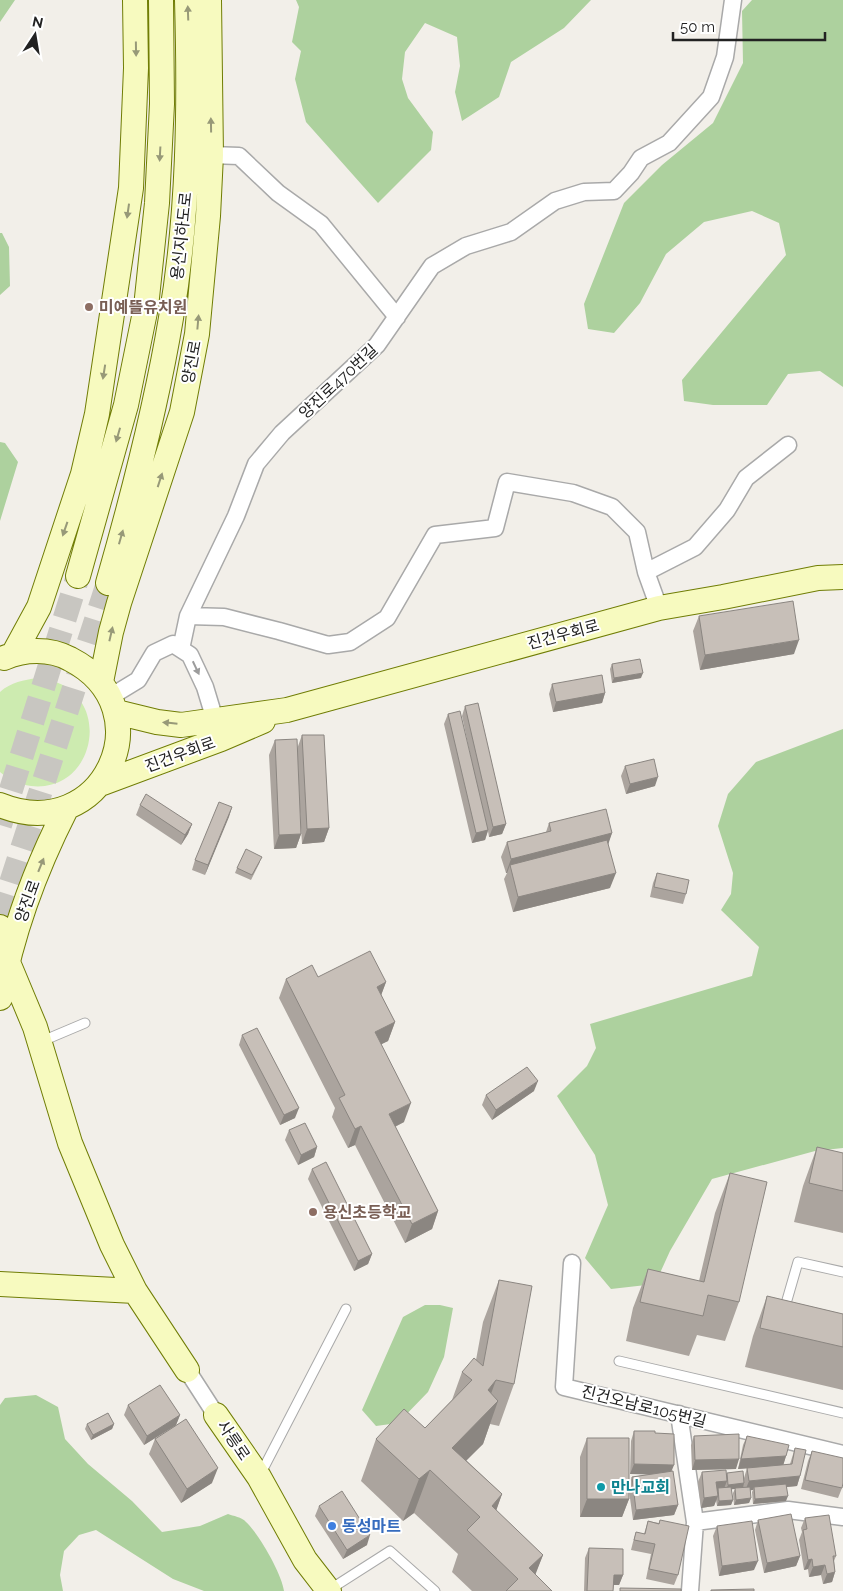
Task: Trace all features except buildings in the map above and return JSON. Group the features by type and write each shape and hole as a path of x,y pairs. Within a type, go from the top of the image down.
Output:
{"main road":[{"path":"7,656 39,607 83,474 97,414 132,188 136,68 135,0"},
{"name":"용신지하도로","path":"78,576 126,404 146,307 157,204 162,104 161,0"},
{"name":"용신지하도로","path":"108,583 133,496 154,407 171,318 186,179 189,106 187,0"},
{"name":"양진로","path":"100,784 110,768 116,750 118,731 109,697 111,632 182,412 197,334 208,216 211,155 209,0"},
{"name":"진건우회로","path":"109,697 157,722 181,725 288,710 659,608 723,598 818,578 843,577"},
{"path":"7,656 38,650 62,654 83,666 109,697"},
{"name":"진건우회로","path":"100,784 221,739 288,710"},
{"path":"0,805 16,812 41,814 66,809 85,799 100,784"},
{"name":"양진로","path":"0,998 7,960 27,900 52,836 66,809"},
{"path":"0,927 7,960"},
{"name":"사릉로","path":"7,960 35,1027 70,1143 112,1245 135,1291 187,1370"},
{"path":"0,1284 135,1291"},
{"name":"사릉로","path":"216,1415 259,1477 306,1560 329,1591"}],"street":[{"name":"양진로470번길","path":"180,649 188,616 236,516 256,464 282,433 377,345 432,266 466,246 511,232 555,200 584,192 614,191 631,174 641,158 669,143 711,97 725,57 733,0"},
{"path":"211,155 239,156 278,193 320,224 397,317"},
{"path":"646,572 695,547 727,510 746,478 788,445"},
{"path":"188,616 224,617 328,645 350,642 387,618 435,535 495,528 507,482 573,493 612,508 636,532 646,572 659,608"},
{"path":"109,697 138,680 154,653 173,644 190,655 205,687 215,720"},
{"name":"진건오남로105번길","path":"572,1263 564,1387 843,1454"},
{"name":"사릉로","path":"187,1370 216,1415"},
{"path":"679,1414 695,1522 690,1591"},
{"path":"695,1522 788,1510 843,1517"}],"lane":[{"path":"40,1042 85,1023"},
{"path":"801,1310 785,1307 798,1262 843,1272"},
{"path":"259,1477 346,1309"},
{"path":"619,1361 843,1414"},
{"path":"329,1591 390,1551 435,1591"}],"green space":[{"path":"0,0 15,0 0,22"},
{"path":"296,0 591,0 564,28 511,62 499,97 462,121 455,92 460,66 457,37 425,23 405,52 402,79 408,98 433,132 431,150 378,203 306,122 295,79 301,51 292,42 299,7"},
{"path":"752,0 843,0 843,387 820,371 788,374 767,405 713,405 684,401 682,380 786,255 779,223 752,211 704,222 666,254 640,303 614,333 588,329 584,304 624,203 662,165 713,123 743,63 742,11"},
{"path":"0,233 2,233 9,247 10,286 0,295"},
{"path":"0,442 5,443 18,462 0,521"},
{"path":"37,678 53,681 72,691 84,706 89,724 88,743 82,761 70,775 53,784 31,786 14,781 0,772 0,692 13,684"},
{"path":"843,729 843,1148 815,1151 712,1179 670,1251 655,1284 611,1289 585,1258 608,1205 595,1155 557,1096 587,1066 596,1048 590,1024 752,976 759,947 721,910 731,894 733,873 718,826 728,794 756,762"},
{"path":"425,1305 440,1305 453,1308 444,1357 428,1392 398,1423 376,1426 362,1410 403,1317"},
{"path":"36,1395 58,1407 65,1439 88,1464 132,1501 162,1532 200,1526 228,1514 244,1520 257,1535 269,1555 279,1575 284,1591 204,1591 173,1579 96,1530 79,1535 64,1551 60,1575 63,1591 0,1591 0,1405 5,1398"}],"tunnel":[{"path":"0,825 78,576"},
{"path":"0,917 108,583"}],"place":[{"name":"미예뜰유치원","path":"89,307"},
{"name":"용신초등학교","path":"313,1212"},
{"name":"만나교회","path":"601,1487"},
{"name":"동성마트","path":"332,1526"}]}
